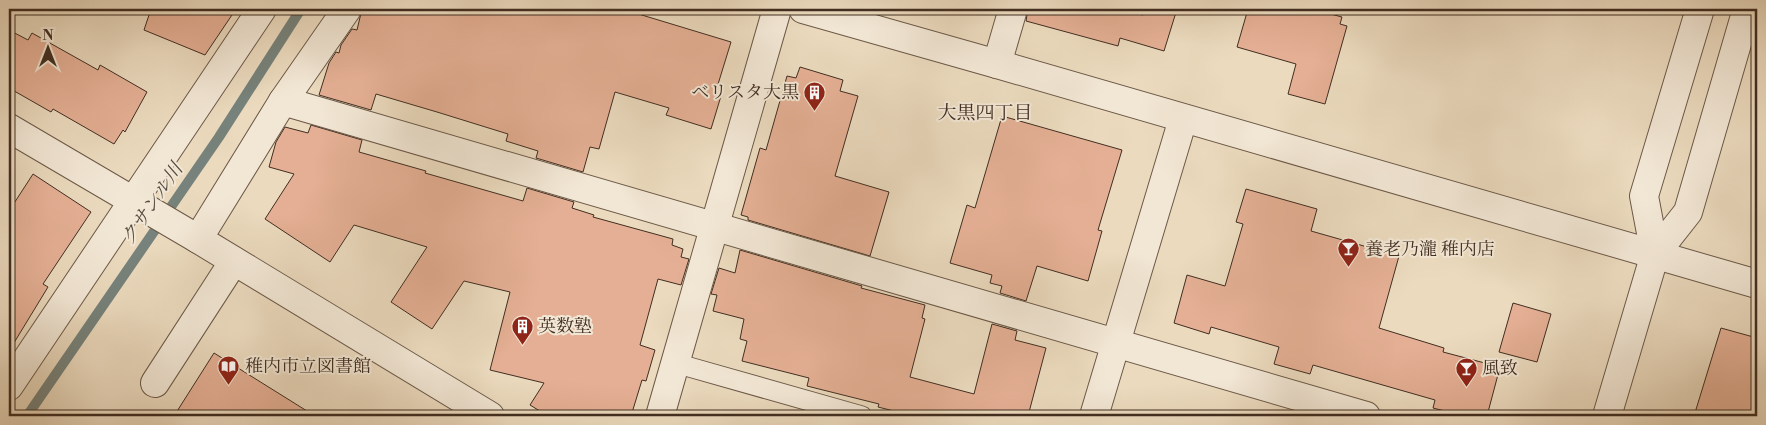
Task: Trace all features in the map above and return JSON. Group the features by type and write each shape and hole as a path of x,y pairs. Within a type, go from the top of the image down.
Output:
{"street":[{"path":"9,386 141,205 262,9"},
{"path":"195,237 283,101 347,9"},
{"path":"660,416 777,9"},
{"path":"803,9 1757,284"},
{"path":"997,64 1013,9"},
{"path":"1655,254 1644,196 1700,9"},
{"path":"1607,416 1655,254 1688,212 1747,9"},
{"path":"283,101 714,228 1366,416"},
{"path":"1094,416 1183,119"},
{"path":"9,128 195,237 490,416"},
{"path":"155,383 234,261"}],"lane":[{"path":"675,364 862,416"}],"building":[{"path":"151,9 236,9 205,55 144,30"},
{"path":"362,9 622,9 731,42 715,94 721,96 711,129 666,115 669,108 615,92 599,149 590,147 583,172 536,158 538,151 506,141 508,134 376,94 371,110 319,95 329,63 336,52 339,53 341,45 352,29 357,30"},
{"path":"1028,9 1120,9 1143,15 1145,9 1177,9 1164,51 1120,38 1118,46 1026,21"},
{"path":"1248,9 1312,9 1342,17 1340,24 1347,26 1325,104 1288,94 1296,64 1237,47"},
{"path":"9,30 28,40 32,33 98,70 100,65 147,92 125,132 123,130 114,144 53,109 51,112 9,88"},
{"path":"800,67 843,80 840,91 858,96 835,176 889,192 870,256 748,220 748,217 741,215 760,148 766,150 787,76 796,78"},
{"path":"1002,116 1122,150 1098,230 1102,231 1088,281 1037,266 1026,301 1000,293 1002,286 990,283 992,275 950,263 967,205 975,208"},
{"path":"311,125 362,140 359,152 426,171 425,173 523,201 527,188 574,202 572,208 594,215 593,217 673,239 672,245 683,249 681,257 689,259 681,285 658,279 640,345 655,350 646,381 642,380 631,416 548,416 530,405 544,383 490,370 510,292 464,281 432,329 391,302 427,247 354,225 330,262 265,219 294,174 269,167 276,142 285,127 308,133"},
{"path":"33,174 91,212 43,284 48,287 9,351 9,211"},
{"path":"1246,189 1317,209 1311,231 1399,256 1379,328 1444,348 1443,352 1500,367 1487,416 1464,416 1433,408 1435,400 1313,365 1310,374 1274,364 1279,347 1211,327 1209,334 1174,323 1187,275 1225,286 1243,224 1236,222"},
{"path":"740,250 862,286 861,288 925,305 922,318 925,319 910,377 974,394 992,324 1017,331 1015,340 1046,348 1028,416 914,416 878,407 879,404 807,386 809,378 742,361 747,341 740,339 744,319 713,311 717,295 711,294 719,268 735,273"},
{"path":"1513,303 1551,314 1537,362 1499,352"},
{"path":"1721,328 1757,338 1757,416 1694,416"},
{"name":"稚内市立図書館","path":"214,353 315,416 174,416"}],"waterway":[{"name":"クサンル川","path":"27,416 219,137 301,9"}],"place":[{"name":"ベリスタ大黒","path":"815,111"},
{"name":"養老乃瀧 稚内店","path":"1349,268"},
{"name":"英数塾","path":"522,345"},
{"name":"稚内市立図書館","path":"229,385"},
{"name":"風致","path":"1466,387"}],"district":[{"name":"大黒四丁目","path":"985,113"}]}
